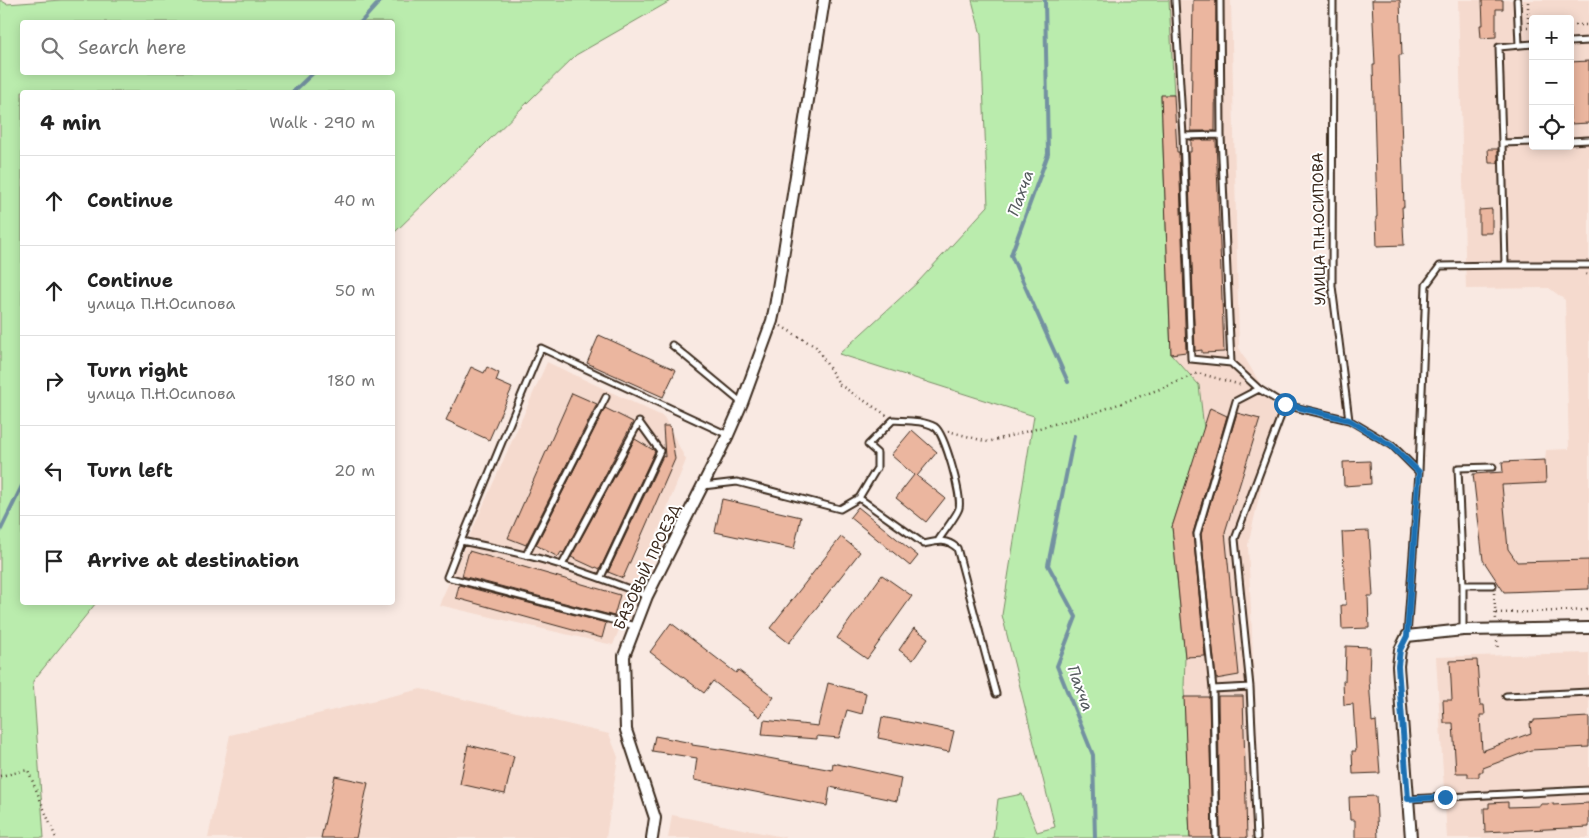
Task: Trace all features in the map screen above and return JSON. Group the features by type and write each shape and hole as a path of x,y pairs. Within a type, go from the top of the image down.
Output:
{"street":[{"name":"БАЗОВЫЙ ПРОЕЗД","path":"652,838 655,818 626,730 624,656 647,596 728,435 742,403 772,321 824,0"},
{"path":"1411,838 1398,666 1400,650 1407,636 1463,630 1589,628"}],"lane":[{"path":"1174,0 1183,136 1191,359 1231,363 1259,390 1285,404 1349,420 1392,446 1419,472"},
{"path":"1220,0 1221,135 1231,363"},
{"name":"УЛИЦА П.Н.ОСИПОВА","path":"1333,0 1332,286 1349,420"},
{"path":"1517,0 1519,45"},
{"path":"1574,42 1589,41"},
{"path":"1504,265 1499,47 1529,44"},
{"path":"1183,136 1221,135"},
{"path":"1574,141 1589,140"},
{"path":"1502,143 1529,142"},
{"path":"1407,636 1419,472 1426,285 1440,266 1589,265"},
{"path":"672,345 742,403"},
{"path":"635,626 447,577 541,348 728,435"},
{"path":"1216,838 1213,689 1197,534 1236,401 1259,390"},
{"path":"526,555 606,397"},
{"path":"1257,838 1250,687 1235,540 1285,404"},
{"path":"701,486 737,482 840,508 858,498 877,468 877,453 868,445 893,420 923,422 936,428 945,441 957,485 959,508 938,541"},
{"path":"562,565 639,422 660,450 601,577"},
{"path":"1463,630 1458,468 1493,467"},
{"path":"858,498 924,544 938,541 951,542 957,548 996,694"},
{"path":"461,541 562,565 601,577 647,596"},
{"path":"1463,585 1493,585"},
{"path":"1213,689 1250,687"},
{"path":"1506,696 1589,692"},
{"path":"1408,799 1589,790"}],"path":[{"path":"1574,25 1589,25"},
{"path":"772,321 816,347 840,384 893,420"},
{"path":"936,428 988,442 1094,413 1198,373 1259,390"},
{"path":"1496,613 1589,610"},
{"path":"0,776 28,770 56,838"}],"shaded area":[{"path":"1169,0 1231,0 1239,348 1278,414 1248,545 1261,838 1190,838 1184,688 1185,657 1172,527 1204,429 1199,385 1171,354 1161,95 1174,95"},
{"path":"1458,0 1589,0 1589,589 1504,592 1483,560 1473,474 1502,472 1502,462 1545,460 1546,450 1569,449 1565,300 1549,288 1466,289"},
{"path":"547,362 664,417 686,460 613,645 439,605"},
{"path":"1589,653 1589,838 1447,838 1436,657"},
{"path":"421,689 609,734 618,757 606,838 208,838 230,735"},
{"path":"672,815 788,838 668,838"}],"green space":[{"path":"0,0 7,4 61,0 672,0 576,55 395,232 395,90 20,90 20,605 94,605 33,681 44,838 0,838"},
{"path":"972,0 1169,0 1174,95 1161,96 1171,354 1199,385 1204,429 1172,527 1185,657 1184,688 1190,838 993,838 998,799 1022,794 1037,832 1055,827 1002,615 1034,416 839,354 918,282 988,206 981,35"}],"building":[{"path":"1193,0 1216,0 1215,131 1191,131"},
{"path":"1372,0 1400,0 1402,55 1399,55 1404,245 1377,246 1373,65 1375,65"},
{"path":"1482,0 1503,0 1503,9 1496,9 1496,37 1481,38 1480,25 1483,25"},
{"path":"1589,61 1589,123 1574,124 1574,62"},
{"path":"1161,95 1174,95 1177,152 1179,152 1186,352 1171,354"},
{"path":"1191,140 1216,140 1224,352 1202,353 1202,350 1195,351 1188,152 1191,152"},
{"path":"1488,149 1498,149 1498,163 1489,163"},
{"path":"1492,209 1492,233 1479,233 1479,210"},
{"path":"599,335 676,370 663,397 587,363"},
{"path":"471,367 484,373 487,367 499,373 496,381 512,388 489,440 446,420"},
{"path":"572,393 597,404 526,545 508,538"},
{"path":"605,408 633,422 564,553 561,552 558,557 536,545"},
{"path":"1210,408 1227,416 1193,533 1205,656 1185,657 1172,527"},
{"path":"1237,413 1260,419 1225,532 1239,675 1216,679 1201,534"},
{"path":"663,426 670,426 675,459 623,578 608,572 663,456 665,457"},
{"path":"912,430 937,452 917,476 945,498 926,522 896,498 914,475 891,455"},
{"path":"635,439 655,451 600,569 595,568 571,557"},
{"path":"1545,460 1546,483 1502,485 1508,549 1517,562 1589,560 1589,589 1504,592 1483,560 1473,474 1503,472 1502,462"},
{"path":"1370,461 1371,484 1344,486 1343,462"},
{"path":"722,499 801,517 794,549 715,532"},
{"path":"858,507 918,556 910,566 850,517"},
{"path":"1369,531 1373,596 1368,596 1369,628 1342,629 1341,605 1346,605 1342,532"},
{"path":"841,537 860,552 789,643 770,628"},
{"path":"469,551 620,595 614,616 462,576"},
{"path":"882,575 912,596 867,659 837,638"},
{"path":"459,585 606,623 602,638 456,598"},
{"path":"671,623 736,673 738,670 774,697 760,717 713,681 704,693 650,652"},
{"path":"914,628 928,638 913,660 899,650"},
{"path":"1346,646 1370,647 1369,680 1372,722 1376,721 1380,773 1353,774 1352,751 1356,751 1353,704 1344,705 1343,681 1345,681"},
{"path":"1477,660 1480,705 1484,705 1485,715 1480,715 1482,751 1531,733 1530,723 1534,722 1534,720 1589,717 1589,747 1531,750 1483,768 1483,772 1479,772 1479,777 1468,777 1468,773 1456,773 1453,723 1444,723 1443,700 1452,700 1450,661"},
{"path":"828,683 866,693 862,714 847,710 839,738 817,736 817,739 762,735 764,720 818,726"},
{"path":"1218,696 1243,696 1247,838 1220,838"},
{"path":"1184,697 1209,697 1212,838 1190,838"},
{"path":"882,717 954,731 949,752 878,738"},
{"path":"655,736 692,743 692,745 832,770 833,763 901,778 897,801 830,787 827,806 694,780 697,758 652,751"},
{"path":"468,745 514,756 505,794 460,784"},
{"path":"335,776 368,783 356,838 321,838"},
{"path":"1376,796 1378,838 1355,838 1355,820 1350,820 1349,797"},
{"path":"1508,802 1508,807 1540,806 1540,804 1553,803 1553,805 1589,803 1589,827 1485,832 1484,808 1489,808 1489,803"}],"waterway":[{"path":"363,20 381,0"},
{"name":"Пахча","path":"1045,0 1048,154 1011,255 1068,382"},
{"path":"295,90 311,75"},
{"name":"Пахча","path":"1074,436 1048,565 1076,617 1057,666 1093,755 1095,838"},
{"path":"0,531 20,490"}],"route":[{"path":"1285,404 1349,420 1392,446 1419,472 1407,636 1400,650 1398,666 1408,799 1445,797"}]}
